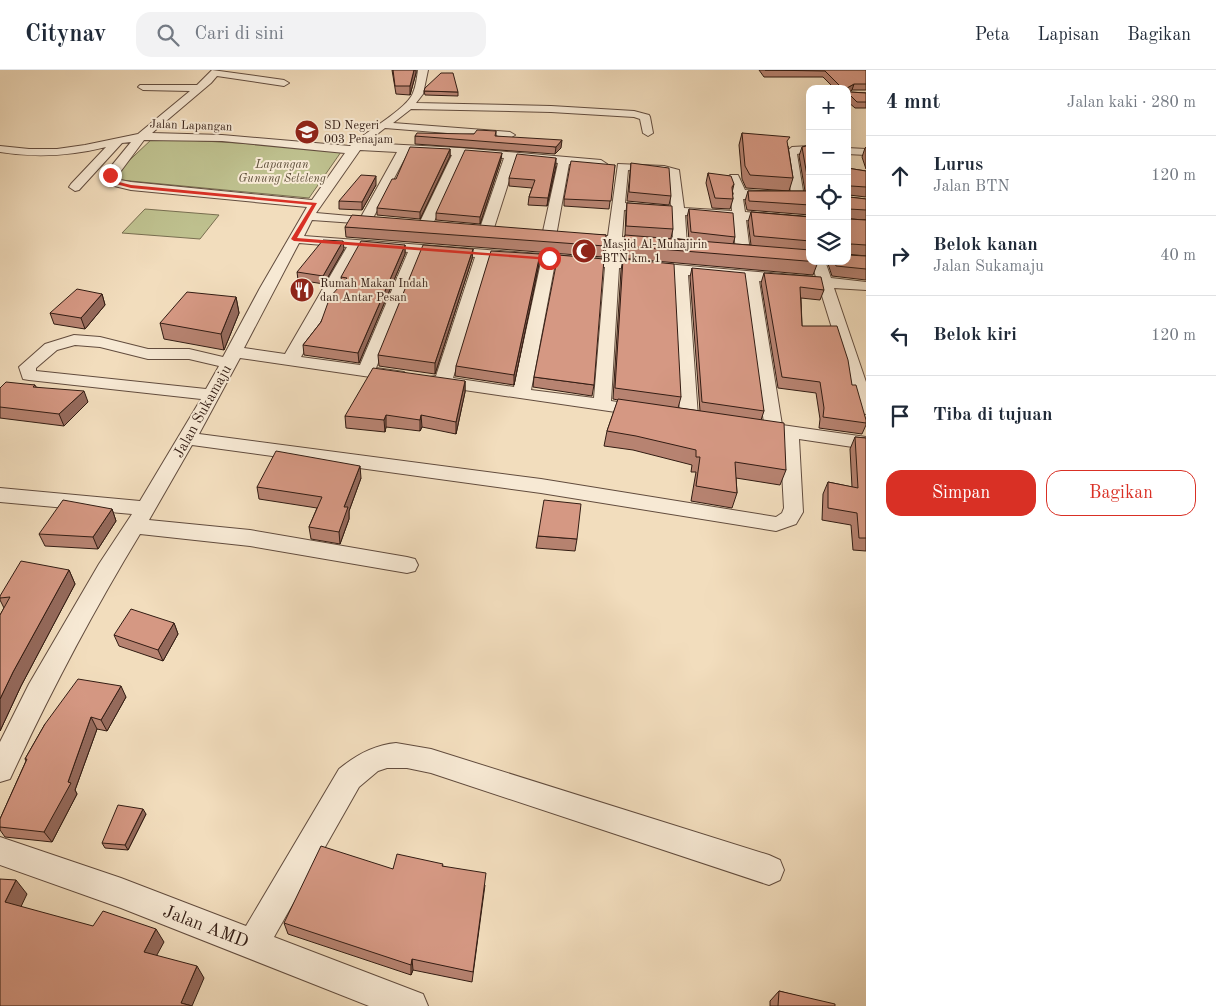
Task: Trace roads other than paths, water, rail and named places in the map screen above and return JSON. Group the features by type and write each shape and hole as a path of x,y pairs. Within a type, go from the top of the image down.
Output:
{"street":[{"name":"Jalan Sukamaju","path":"0,770 38,691 133,526 188,438 294,239 355,148 409,106 418,94 423,70"},
{"path":"284,83 216,71 141,137 110,175 110,180 131,186 312,210 365,221 391,223"},
{"path":"143,87 198,88"},
{"path":"409,106 551,109 634,114 645,117 648,133"},
{"path":"383,125 510,135"},
{"name":"Jalan Lapangan","path":"0,150 47,153 77,150 141,137 172,136 355,148 460,151 511,155 674,172 677,180 678,211"},
{"path":"75,187 118,141"},
{"path":"725,250 747,252 737,197 741,195 804,198 791,152 796,149 806,148"},
{"path":"365,221 404,149"},
{"path":"425,226 460,151"},
{"path":"851,151 866,152"},
{"path":"486,230 511,155"},
{"path":"559,236 564,162"},
{"path":"602,405 614,240 622,166"},
{"path":"734,178 741,195"},
{"path":"618,206 806,221"},
{"path":"678,211 680,246"},
{"path":"408,224 443,227"},
{"path":"469,229 504,232"},
{"path":"531,234 698,247"},
{"path":"294,239 549,258 866,286"},
{"path":"291,359 356,244"},
{"path":"366,371 417,248"},
{"path":"443,382 483,253"},
{"path":"522,393 549,258"},
{"path":"819,265 866,409"},
{"path":"680,270 689,418"},
{"path":"188,438 542,486 776,524 789,520 793,516 794,508 782,431 751,276"},
{"path":"212,395 29,375 27,367 51,347 74,340 100,342 148,354 291,359 708,420"},
{"path":"756,427 866,442"},
{"path":"0,495 146,508"},
{"path":"133,526 250,538 407,565"},
{"path":"253,944 349,778 363,765 373,759 388,756 404,755 431,761 769,870"},
{"name":"Jalan AMD","path":"0,851 121,893 411,1006"}],"place":[{"name":"SD Negeri 003 Penajam","path":"307,132"},
{"name":"Masjid Al-Muhajirin BTN km. 1","path":"584,251"},
{"name":"Rumah Makan Indah dan Antar Pesan","path":"302,290"}],"park label":[{"name":"Lapangan Gunung Seteleng","path":"282,171"}]}
